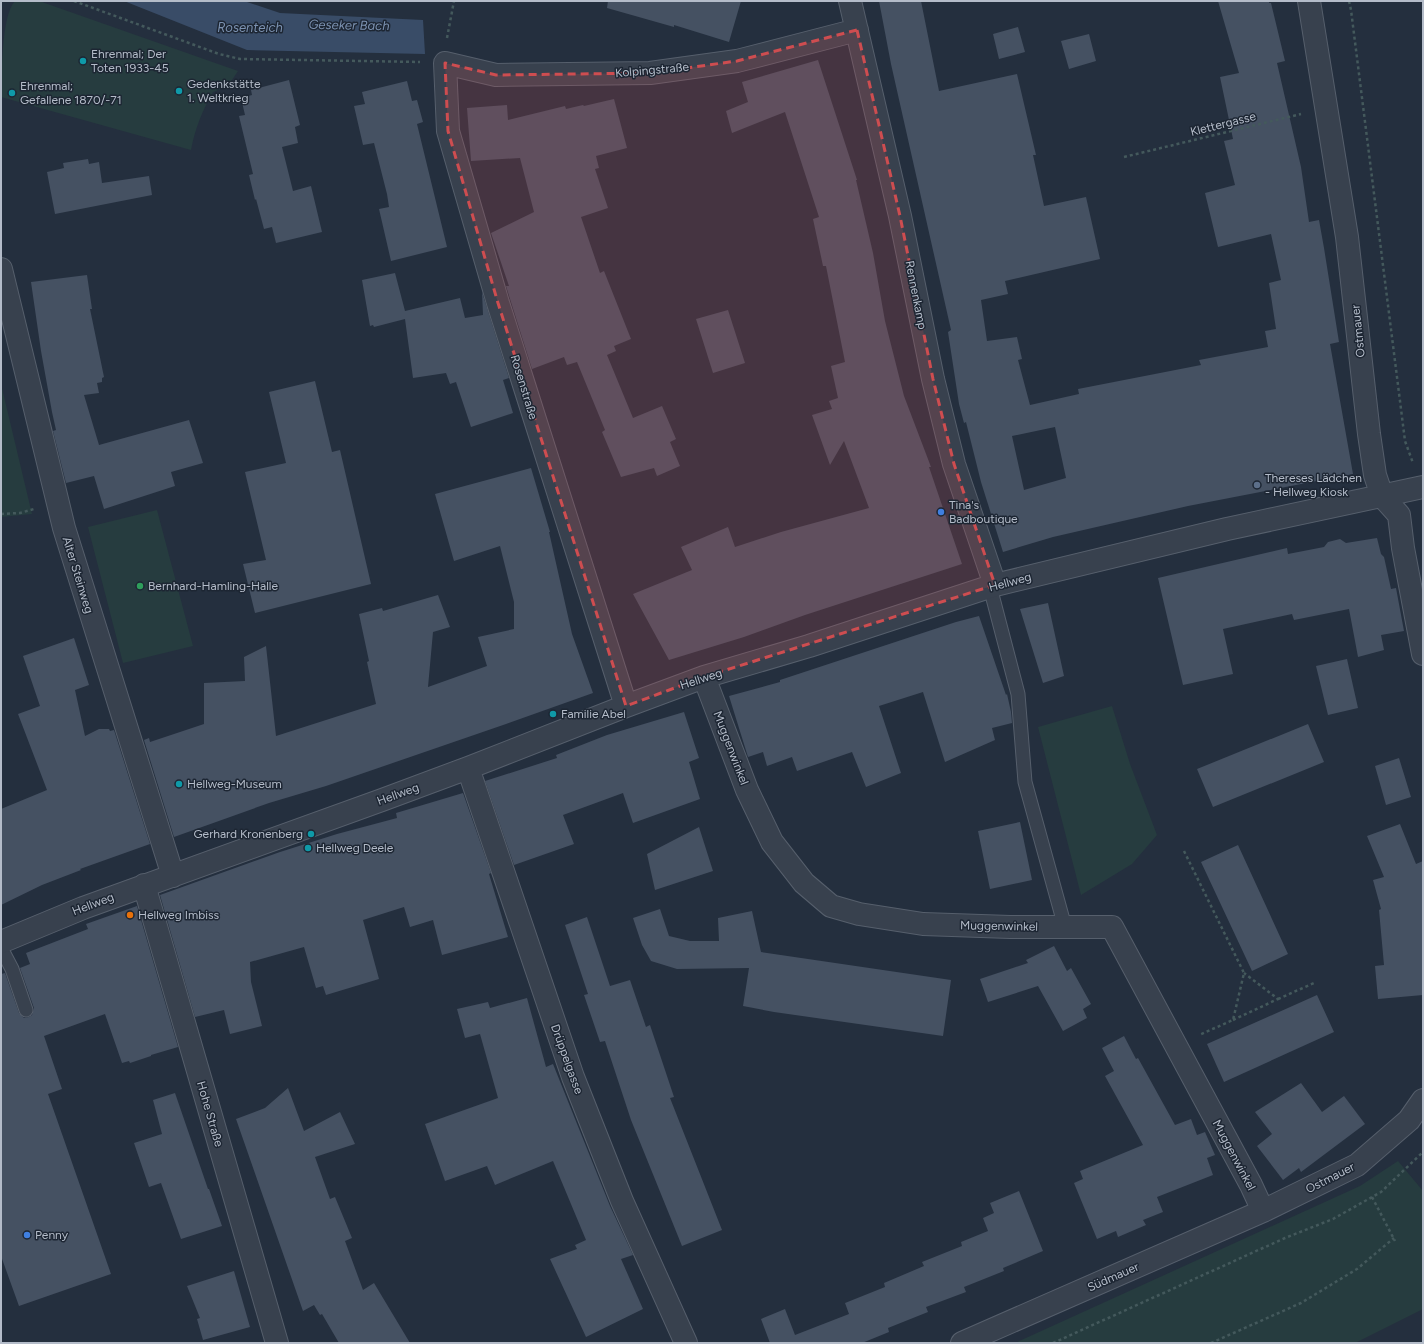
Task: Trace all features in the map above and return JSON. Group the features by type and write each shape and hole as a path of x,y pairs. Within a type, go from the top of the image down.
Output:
{"street":[{"name":"Rennenkamp","path":"850,1 900,216 940,410 954,464 992,586"},
{"name":"Ostmauer","path":"1309,1 1348,237 1369,434 1375,475 1382,496 1399,515 1423,654"},
{"name":"Kolpingstraße","path":"445,63 496,75 650,72 737,60 857,30"},
{"name":"Rosenstraße","path":"445,63 448,131 500,310 626,706"},
{"name":"Alter Steinweg","path":"1,269 57,502 173,876"},
{"name":"Hellweg","path":"1,942 83,908 144,885 173,876 468,768 704,677 816,643 992,586 1226,529 1423,487"},
{"name":"Muggenwinkel","path":"704,677 747,790 772,842 804,883 831,906 859,914 923,924 1010,927 1112,927 1263,1211"},
{"name":"Drüppelgasse","path":"468,768 572,1077 622,1201 686,1343"},
{"name":"Hohe Straße","path":"144,885 277,1343"},
{"name":"Ostmauer","path":"1263,1211 1357,1165 1409,1120 1423,1100"},
{"name":"Südmauer","path":"962,1343 1263,1211"}],"lane":[{"path":"992,586 1018,694 1024,782 1065,927"},
{"path":"1,948 12,969 26,1010"}],"path":[{"path":"74,1 219,54 240,59 445,63 446,44 454,1"},
{"path":"1349,1 1405,441"},
{"name":"Klettergasse","path":"1124,157 1327,108"},
{"path":"1,514 20,514 57,502"},
{"path":"1184,851 1244,973 1278,999"},
{"path":"1233,1020 1244,973"},
{"path":"1176,1046 1314,983"},
{"path":"1053,1343 1285,1238 1333,1219 1381,1192 1423,1152"},
{"path":"1211,1343 1301,1302 1357,1269 1394,1240 1372,1197"}],"highlighted area":[{"path":"857,30 900,216 933,379 954,464 995,585 704,677 626,706 498,303 448,131 445,63 496,75 650,73 737,61"}],"green space":[{"path":"15,1 39,1 238,71 228,86 213,92 199,120 191,150 1,97 2,61 5,32 10,9"},
{"path":"1,384 32,514 1,517"},
{"name":"Bernhard-Hamling-Halle","path":"157,510 193,646 123,663 88,527"},
{"path":"1112,706 1130,764 1157,835 1132,864 1081,895 1038,727"},
{"path":"1398,1161 1423,1191 1423,1309 1355,1343 1015,1343 1360,1186"}],"water":[{"name":"Rosenteich","path":"124,1 244,1 280,13 423,20 425,54 247,50"}],"building":[{"path":"608,1 741,1 729,42 674,25 674,27 607,8"},
{"path":"879,1 921,1 939,91 1017,74 1036,155 1033,155 1044,206 1086,197 1100,259 1005,281 1008,294 981,300 987,341 1017,337 1022,359 1018,360 1030,405 1079,394 1078,389 1201,365 1199,360 1268,347 1265,331 1276,329 1269,283 1281,280 1271,234 1218,247 1205,193 1235,185 1224,141 1233,139 1220,77 1239,73 1218,1 1269,1 1269,3 1271,3 1285,61 1277,63 1301,167 1309,222 1319,220 1324,248 1339,342 1330,344 1353,474 1188,506 1053,537 1003,552 981,482 966,422 964,423 959,404 948,332 951,330 891,64","holes":["1055,427 1066,478 1024,490 1012,436"]},
{"path":"1018,27 1025,52 999,59 993,34"},
{"path":"1089,34 1096,61 1069,69 1061,41"},
{"path":"818,60 857,180 873,253 885,321 904,396 931,467 929,467 962,564 805,615 744,637 669,660 633,594 692,570 681,547 728,527 735,547 781,532 869,508 844,441 830,465 812,415 832,409 829,401 838,398 831,366 845,362 826,266 823,266 813,219 819,217 785,112 732,133 726,111 748,102 742,82"},
{"path":"289,80 300,125 295,127 298,143 282,147 293,191 311,186 322,232 276,243 272,227 264,229 256,199 255,200 249,175 253,174 239,116 245,115 241,98 252,95 251,90"},
{"path":"407,81 412,101 417,100 423,122 417,124 447,247 391,261 379,209 389,207 387,194 374,143 363,145 354,106 365,104 362,92"},
{"path":"614,99 627,148 596,156 599,168 595,169 608,208 581,217 600,273 604,271 631,339 614,346 616,351 607,355 633,418 662,406 676,439 670,442 680,466 657,476 654,468 621,477 602,432 605,430 577,362 567,365 564,357 532,369 506,286 509,286 491,233 534,212 520,158 471,161 467,108 507,105 508,120 565,106 566,109"},
{"path":"88,159 89,164 99,162 102,183 149,176 152,195 55,214 47,172 64,168 63,163"},
{"path":"395,273 405,311 460,298 465,318 483,315 482,292 509,378 503,380 513,413 471,427 456,382 450,384 446,373 413,378 405,319 374,327 373,325 370,326 362,280"},
{"path":"87,275 92,309 90,309 104,377 102,378 102,382 97,383 99,393 84,395 99,445 189,420 203,463 171,472 175,486 104,509 94,476 66,483 53,431 56,430 41,351 31,282"},
{"path":"728,310 745,363 713,373 696,319"},
{"path":"315,381 332,452 340,450 371,584 255,613 243,564 266,560 245,472 286,463 269,392"},
{"path":"531,468 550,532 572,634 593,693 326,786 269,803 174,837 144,740 149,738 150,742 204,724 204,683 245,681 244,657 266,646 276,736 376,704 359,614 382,608 383,611 438,595 450,627 433,632 428,687 487,666 478,637 514,629 514,602 500,546 454,561 435,494"},
{"path":"1377,538 1381,554 1384,557 1391,589 1396,588 1404,631 1381,635 1384,650 1358,657 1349,609 1294,620 1292,614 1223,629 1233,674 1183,685 1158,578 1287,548 1288,554 1324,547 1328,542 1340,539 1346,543"},
{"path":"1048,603 1064,676 1043,683 1020,609"},
{"path":"979,616 1006,695 1007,694 1011,712 1012,723 992,728 995,740 945,762 923,692 879,706 901,773 866,787 852,752 797,771 792,757 767,766 763,752 748,757 729,696 780,682 780,680 956,622"},
{"path":"74,638 89,685 75,690 85,736 99,729 109,729 110,731 114,730 150,844 80,869 81,870 42,885 1,905 1,809 47,790 18,714 40,706 23,656"},
{"path":"1347,659 1358,708 1328,715 1316,666"},
{"path":"684,712 699,758 689,762 700,799 633,823 623,793 563,815 574,844 514,865 485,781 557,758 556,755 607,735"},
{"path":"1308,724 1324,762 1213,807 1197,769"},
{"path":"1399,758 1411,797 1386,805 1375,766"},
{"path":"463,793 491,873 489,874 508,937 442,955 433,920 410,927 404,907 363,920 379,979 326,995 323,986 316,988 304,947 250,962 251,982 262,1026 230,1034 224,1010 195,1017 160,895 280,852 337,834 397,818 396,813"},
{"path":"1020,822 1032,880 990,889 978,831"},
{"path":"1400,824 1416,864 1423,861 1423,995 1378,999 1375,966 1384,965 1379,910 1381,909 1373,880 1384,877 1367,836"},
{"path":"699,827 713,871 655,890 647,854"},
{"path":"1238,845 1288,954 1252,971 1201,862"},
{"path":"137,906 178,1047 130,1063 129,1061 122,1063 105,1014 44,1036 62,1089 48,1094 111,1274 19,1306 1,1256 1,974 5,973 19,1013 24,1018 29,1017 32,1015 34,1008 20,968 30,964 26,953 88,929 86,924"},
{"path":"660,909 669,936 690,941 719,941 718,918 752,911 761,952 951,980 943,1036 774,1012 743,1006 749,968 677,969 651,961 642,945 633,918"},
{"path":"587,917 610,986 630,980 646,1027 650,1025 674,1097 670,1098 722,1230 682,1246 631,1120 605,1041 600,1042 584,995 588,994 565,925"},
{"path":"1054,946 1067,971 1071,968 1091,1004 1083,1009 1087,1018 1063,1031 1038,986 988,1002 980,979 1028,963 1026,960"},
{"path":"1317,995 1334,1032 1224,1082 1207,1044"},
{"path":"527,998 546,1067 553,1064 610,1206 633,1255 621,1259 643,1309 586,1337 550,1259 577,1249 575,1245 586,1240 553,1161 495,1185 487,1166 445,1181 425,1124 498,1098 480,1034 465,1038 457,1009 488,1002 490,1008"},
{"path":"1124,1036 1136,1059 1138,1058 1175,1125 1191,1119 1197,1135 1205,1132 1215,1155 1207,1158 1213,1175 1157,1197 1163,1212 1143,1220 1146,1225 1118,1237 1116,1231 1097,1239 1074,1183 1083,1179 1080,1171 1143,1145 1105,1076 1114,1071 1102,1048"},
{"path":"1301,1083 1322,1112 1344,1096 1365,1124 1301,1172 1299,1168 1283,1180 1257,1146 1272,1134 1255,1112"},
{"path":"288,1088 304,1131 340,1112 355,1144 315,1157 330,1199 335,1197 352,1238 345,1241 363,1290 374,1283 410,1343 339,1343 322,1314 320,1315 314,1305 303,1311 236,1119 265,1108"},
{"path":"175,1093 222,1226 181,1239 161,1183 149,1187 134,1143 162,1134 153,1100"},
{"path":"1019,1191 1043,1251 1003,1268 1004,1271 964,1287 966,1292 926,1307 928,1312 888,1328 889,1332 862,1343 770,1343 761,1319 785,1309 795,1335 849,1314 845,1303 885,1287 884,1283 924,1266 922,1262 962,1246 961,1242 988,1231 983,1218 994,1213 990,1203"},
{"path":"234,1271 250,1327 203,1340 197,1319 200,1318 187,1286"}],"place":[{"name":"Ehrenmal; Der Toten 1933-45","path":"83,61"},
{"name":"Gedenkstätte 1. Weltkrieg","path":"179,91"},
{"name":"Ehrenmal; Gefallene 1870/-71","path":"12,93"},
{"name":"Thereses Lädchen - Hellweg Kiosk","path":"1257,485"},
{"name":"Tina's Badboutique","path":"941,512"},
{"name":"Bernhard-Hamling-Halle","path":"140,586"},
{"name":"Familie Abel","path":"553,714"},
{"name":"Hellweg-Museum","path":"179,784"},
{"name":"Gerhard Kronenberg","path":"311,834"},
{"name":"Hellweg Deele","path":"308,848"},
{"name":"Hellweg Imbiss","path":"130,915"},
{"name":"Penny","path":"27,1235"}],"water label":[{"name":"Geseker Bach","path":"349,25"}]}
